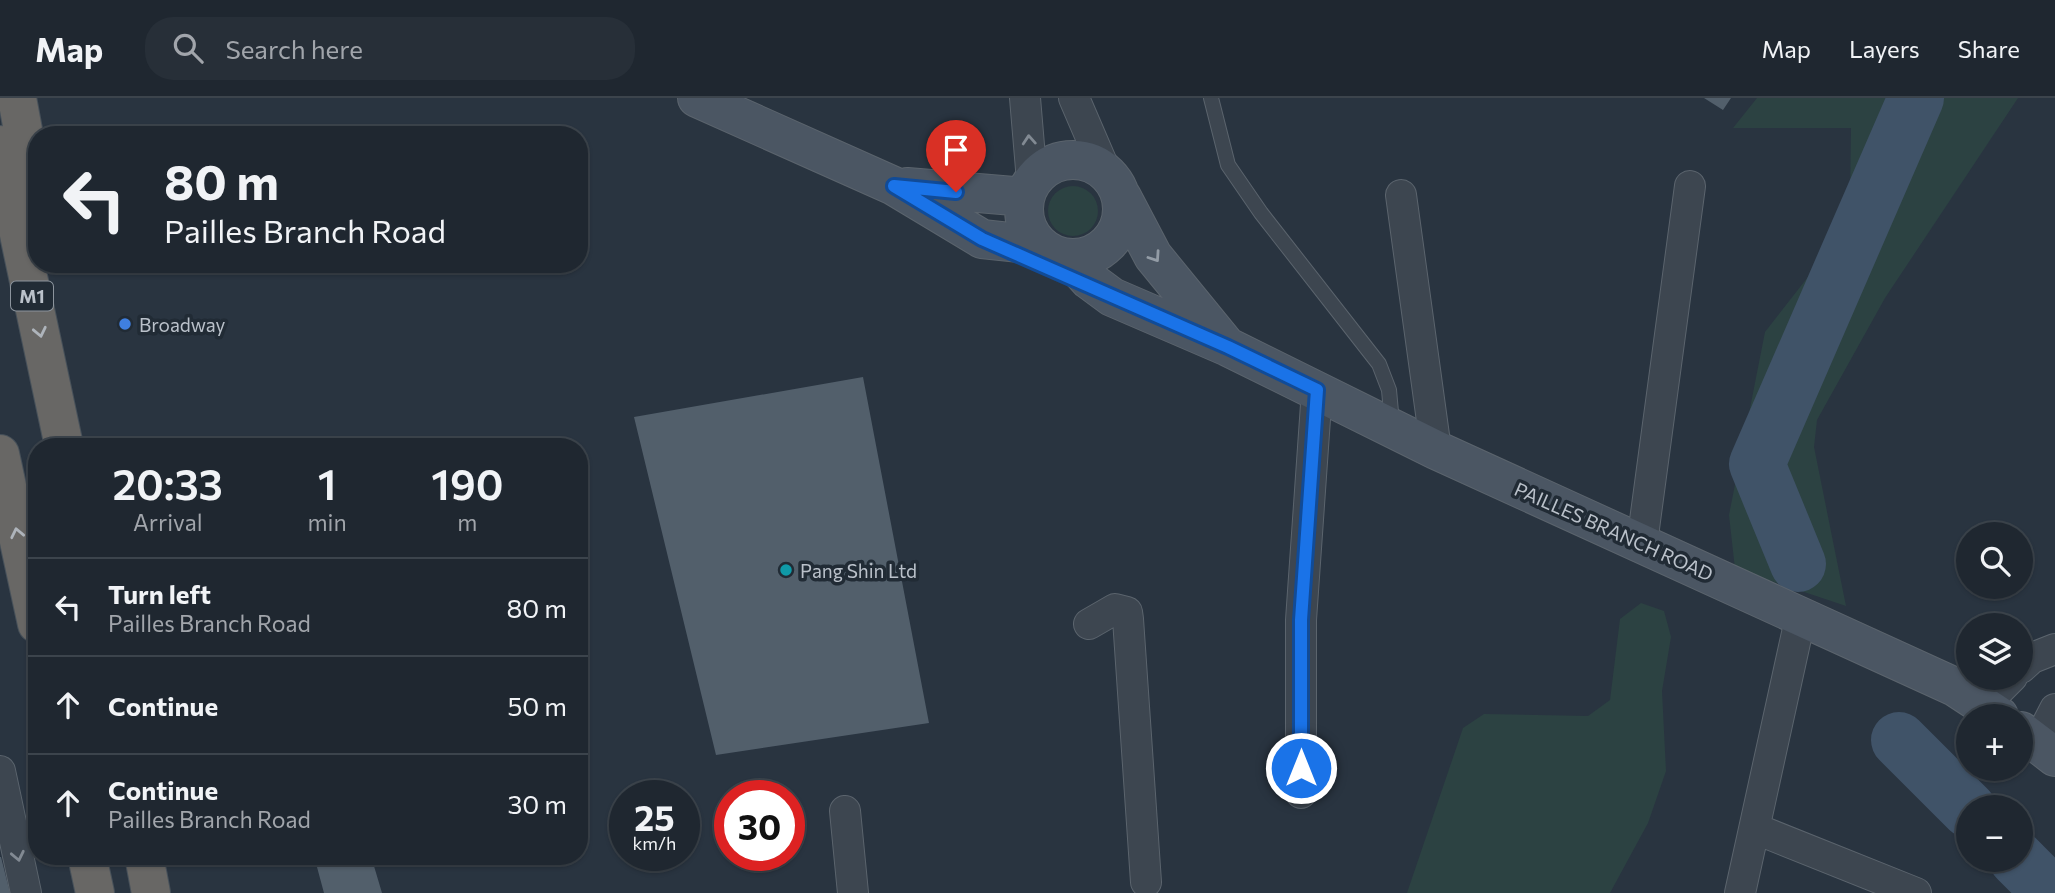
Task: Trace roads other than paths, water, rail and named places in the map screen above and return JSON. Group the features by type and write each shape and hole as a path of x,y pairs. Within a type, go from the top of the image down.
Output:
{"highway":[{"path":"17,98 28,157 17,223"},
{"name":"M1","path":"0,145 62,438"},
{"path":"0,454 28,583"},
{"path":"89,865 95,893"},
{"path":"146,865 151,893"}],"main road":[{"path":"697,98 894,186 982,239 1112,297"},
{"path":"982,239 1054,251 1088,256 1104,247 1119,224 1113,184 1082,161 1058,161 1043,169 1028,189 1024,214 1029,231 1054,251"},
{"name":"PAILLES BRANCH ROAD","path":"1113,184 1153,256 1228,347"},
{"path":"894,186 1028,189"},
{"name":"PAILLES BRANCH ROAD","path":"1054,251 1112,297 1228,347 1436,450 1801,615 1955,687 1982,704"}],"street":[{"path":"1025,98 1028,189"},
{"path":"1074,98 1113,184"},
{"path":"1642,543 1690,186"},
{"path":"1402,195 1436,450"},
{"path":"1301,793 1301,620 1317,390"},
{"path":"1089,624 1115,608 1127,612 1146,881"},
{"path":"1740,893 1801,615"},
{"path":"2033,657 2055,649"},
{"path":"2,790 26,893"},
{"path":"845,811 853,893"},
{"path":"1756,829 1916,893"}],"lane":[{"path":"1211,98 1228,164 1261,214 1379,364 1389,390 1392,429"}],"waterway":[{"path":"1798,564 1757,464 1916,98"},
{"path":"1899,740 1956,797"},
{"path":"2030,872 2051,893"}],"place":[{"name":"Broadway","path":"125,324"},
{"name":"Pang Shin Ltd","path":"786,570"}]}
